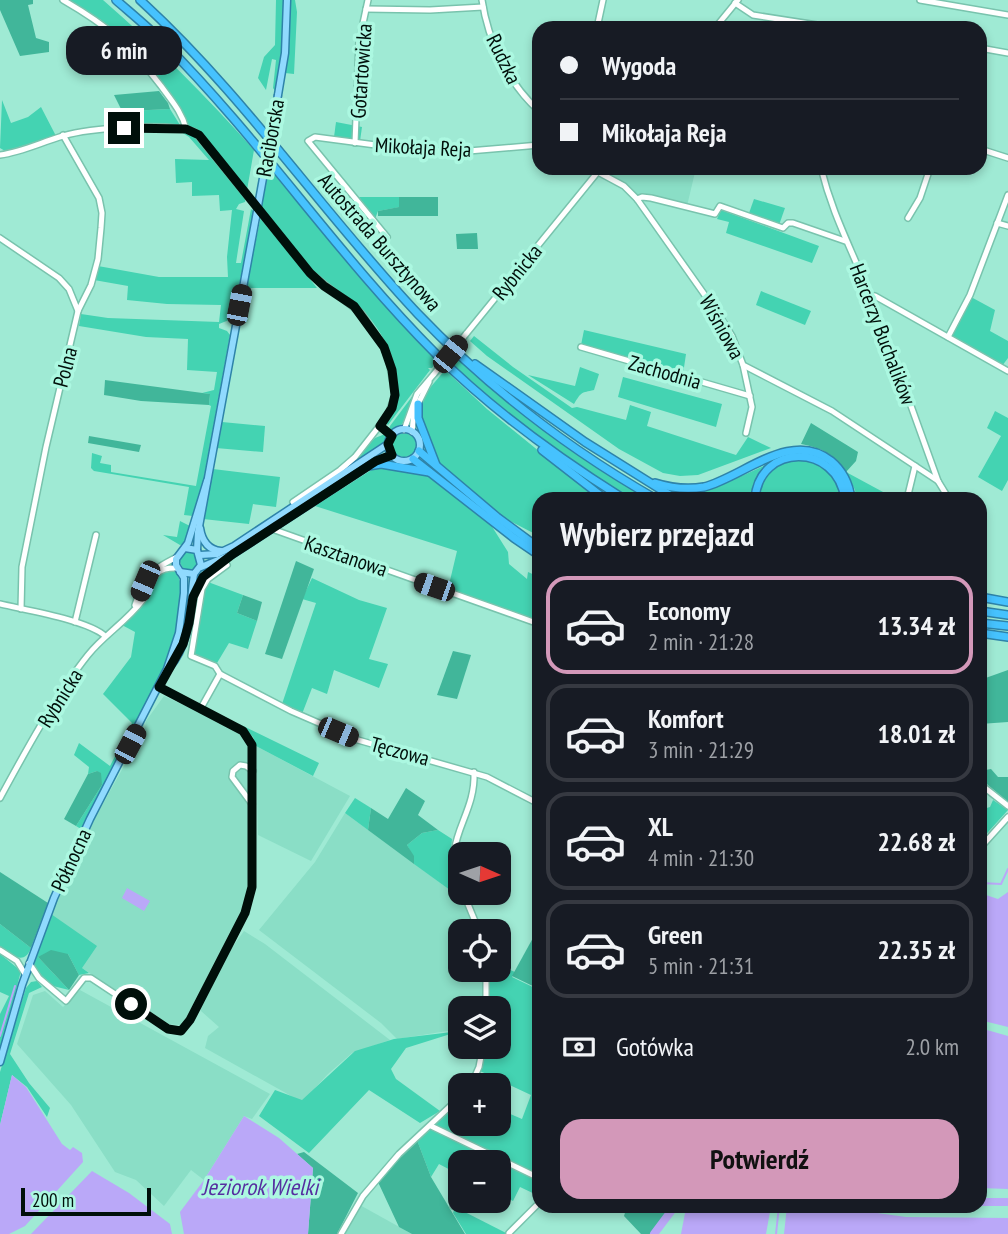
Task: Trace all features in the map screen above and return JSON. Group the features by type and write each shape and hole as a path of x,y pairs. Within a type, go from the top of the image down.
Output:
{"highway":[{"name":"Autostrada Bursztynowa","path":"116,0 162,41 214,96 360,272 416,334 461,378 514,423 613,492"},
{"name":"Autostrada Bursztynowa","path":"140,0 172,29 226,86 371,261 449,345 544,426 644,492"},
{"path":"449,345 585,442 665,492"},
{"path":"418,404 418,418 436,471"},
{"path":"514,423 534,443 596,492"},
{"path":"419,451 436,471 532,550"},
{"path":"642,478 674,488 702,487 781,454 807,451 826,458 841,471 848,483 848,492"},
{"path":"756,492 768,469 783,459 799,456 816,459 830,467 845,492"},
{"path":"413,459 436,471 532,543"},
{"path":"368,466 382,464 436,471"},
{"path":"987,598 1008,602"},
{"path":"987,612 1008,615"},
{"path":"987,624 1008,626"},
{"path":"987,634 1008,637"}],"main road":[{"name":"Raciborska","path":"199,553 199,523 285,53 287,0"},
{"path":"193,597 203,577 230,552 388,444 392,436 404,430 412,432 419,442 419,451 413,459 400,461 392,455 388,444"},
{"path":"230,552 199,553 185,548 177,557 179,570 194,574 201,567 230,552 272,529 368,466 392,455"},
{"name":"Raciborska","path":"185,548 207,481"},
{"path":"199,523 206,544 217,551 230,552"},
{"path":"199,553 201,567"},
{"name":"Północna","path":"0,1062 25,974 75,851 167,669 177,640 183,607 185,585 179,570"},
{"name":"Północna","path":"167,669 175,660 184,640 193,597 194,574"}],"street":[{"path":"63,0 102,24 127,44 180,111 186,129"},
{"name":"Gotartowicka","path":"355,143 359,42 368,0"},
{"path":"598,21 603,0"},
{"path":"920,0 1008,15"},
{"path":"721,21 737,2 753,15 783,21"},
{"path":"366,9 430,10 483,3"},
{"name":"Rudzka","path":"483,3 496,48 515,86 532,104"},
{"path":"987,49 1008,53"},
{"path":"0,155 63,135 110,128 186,129 199,135 310,273 354,306 387,353 395,387 392,408 355,457 293,502"},
{"name":"Polna","path":"21,609 25,550 78,311 98,259 102,213 94,185 63,135"},
{"name":"Mikołaja Reja","path":"387,237 308,141 315,137 457,152 532,146"},
{"path":"987,151 1008,158"},
{"name":"Rybnicka","path":"404,430 417,394 596,175"},
{"name":"Wiśniowa","path":"606,175 624,186 637,199 721,318 732,336 743,365 832,411 939,481"},
{"name":"Harcerzy Buchalików","path":"823,175 830,202 945,492"},
{"path":"908,218 920,198 928,175"},
{"path":"948,337 970,295 1008,195"},
{"path":"637,199 651,198 715,214 720,206 783,228 788,223 793,223 846,241"},
{"path":"998,223 1008,226"},
{"path":"0,238 59,278 69,289 78,311"},
{"path":"868,295 875,296 1007,368"},
{"name":"Zachodnia","path":"580,347 750,396"},
{"path":"743,365 750,396 751,419 746,433"},
{"name":"Rybnicka","path":"412,432 418,404 433,375"},
{"path":"380,426 392,436"},
{"path":"909,492 915,466"},
{"name":"Kasztanowa","path":"272,529 532,622"},
{"path":"75,622 96,535"},
{"name":"Rybnicka","path":"134,609 149,574 177,557"},
{"name":"Tęczowa","path":"227,565 208,579 202,589 191,656 215,666 220,674 291,711 358,740 474,772 532,801"},
{"name":"Rybnicka","path":"0,798 77,670 105,636 142,600 156,574 164,569 179,570"},
{"path":"0,604 75,622 98,630 105,636"},
{"path":"201,708 220,674"},
{"path":"17,961 30,960 39,978 66,1001 83,978 91,978 168,1029 181,1031 190,1020 250,899 254,876 252,745 247,733 159,687"},
{"path":"253,771 240,765 233,771 232,777 253,806"},
{"path":"455,842 474,794 474,772"},
{"path":"987,790 1008,806"},
{"path":"987,840 1008,817"},
{"path":"0,950 17,961 25,974"},
{"path":"22,985 39,978"},
{"path":"341,1234 363,1196 408,1144 448,1109"},
{"path":"430,1126 479,1150"},
{"path":"511,1165 532,1175"},
{"path":"509,1233 532,1210"}],"shaded area":[{"path":"0,0 33,0 33,4 28,5 36,38 49,42 49,52 20,56 0,10"},
{"path":"67,0 103,0 162,54 218,111 254,150 247,190 201,134 188,126 164,87 125,38"},
{"path":"276,0 284,0 282,52 276,92 273,88 276,60 272,59 266,90 258,78 264,57 275,45"},
{"path":"289,0 295,0 297,12 294,74 285,73"},
{"path":"159,91 170,109 123,113 114,95"},
{"path":"2,100 11,123 28,117 41,107 56,136 5,151 0,148"},
{"path":"170,109 180,125 125,126 123,113 128,111"},
{"path":"336,122 362,127 360,141 334,137"},
{"path":"178,130 192,133 246,195 245,202 239,204 236,209 244,211 236,263 241,263 251,209 255,213 232,316 219,324 219,328 230,335 203,483 193,516 184,515 189,487 94,471 91,468 92,453 102,456 100,463 111,465 111,472 196,486 211,406 210,394 202,393 214,390 217,372 187,370 188,339 146,337 79,326 81,314 108,318 219,322 221,305 127,300 128,286 94,280 98,266 159,277 228,277 227,257 232,210 220,211 219,195 192,196 192,182 176,183 175,159 209,160 189,137"},
{"path":"269,168 360,278 437,361 432,368 428,368 430,370 388,425 386,423 394,409 397,378 388,347 360,307 316,275 261,208"},
{"path":"607,175 694,175 687,206 634,194"},
{"path":"359,197 399,197 400,207 378,211 375,219"},
{"path":"399,197 438,197 438,216 378,216 378,211 399,207"},
{"path":"754,199 785,208 779,225 748,216"},
{"path":"721,210 819,246 812,263 726,233 729,222 717,219"},
{"path":"261,216 317,288 251,288 247,322 240,316"},
{"path":"477,233 478,249 457,249 456,234"},
{"path":"761,291 811,311 805,325 756,305"},
{"path":"971,297 995,310 990,331 1008,341 1008,358 1002,366 951,337"},
{"path":"584,330 686,354 683,374 581,345"},
{"path":"474,336 572,408 626,420 630,405 651,412 647,426 736,455 748,437 771,448 698,475 663,473 619,449 487,356 470,341"},
{"path":"456,356 553,437 640,492 619,492 606,484 547,444 449,364"},
{"path":"580,367 599,374 594,390 582,393 574,404 528,375 575,386"},
{"path":"445,370 487,409 589,492 532,492 532,532 504,518 440,467 420,418 420,406 429,389"},
{"path":"623,377 722,404 716,427 618,397"},
{"path":"105,380 210,394 209,405 141,401 104,395"},
{"path":"417,390 405,421 389,430 390,426"},
{"path":"995,411 1008,418 1008,480 1002,491 978,477 1001,436 987,428"},
{"path":"222,422 265,426 263,452 216,448"},
{"path":"811,423 858,452 856,461 846,472 827,453 801,444"},
{"path":"404,433 415,440 416,445 409,456 404,457 393,450 392,445 399,434"},
{"path":"385,434 386,443 343,472 375,438"},
{"path":"89,436 141,445 139,452 88,443"},
{"path":"794,460 820,466 836,481 840,492 760,492 766,478 780,465"},
{"path":"770,463 757,476 752,492 668,490 708,488"},
{"path":"376,467 431,475 491,525 508,552 509,564 527,579 528,572 532,574 532,619 448,589 457,551 315,506"},
{"path":"213,469 280,477 276,507 253,504 249,524 203,519"},
{"path":"846,472 883,492 855,492"},
{"path":"180,521 190,526 184,544 180,545 163,535 177,537"},
{"path":"189,552 195,555 198,561 195,567 189,570 183,567 180,561 183,555"},
{"path":"296,561 314,569 282,659 265,654"},
{"path":"170,570 175,571 181,589 180,613 173,642 148,702 94,810 81,829 76,826 102,785 97,771 88,774 89,767 74,755 79,743 110,766 132,723 103,694 131,657 135,632 122,625 142,604 155,580"},
{"path":"312,578 359,600 387,608 369,659 388,664 379,688 334,670 327,694 312,688 302,714 282,704 316,603 302,599"},
{"path":"205,583 243,595 237,613 257,621 248,649 229,643 217,663 193,654"},
{"path":"243,595 262,602 257,621 237,613"},
{"path":"453,651 471,655 457,699 437,695"},
{"path":"1008,670 1008,722 987,724 987,678"},
{"path":"164,696 212,718 241,734 248,742 248,886 242,912 180,1025 166,1024 82,968 51,914 72,862 145,728 146,721"},
{"path":"239,724 319,763 313,776 256,746 253,737"},
{"path":"256,746 350,796 311,861 258,835"},
{"path":"991,769 998,777 1008,777 1008,802 987,784 987,770"},
{"path":"97,771 101,773 102,785 76,826 64,819 88,774"},
{"path":"406,788 425,801 418,815 438,830 422,833 407,845 414,856 414,864 368,830 371,808 388,819"},
{"path":"355,798 371,808 368,830 345,813"},
{"path":"993,800 1008,810 987,833 987,808"},
{"path":"345,813 448,888 448,905 465,905 471,919 448,919 448,982 483,982 484,996 448,996 448,1031 397,1039 381,1023 259,930 315,862"},
{"path":"438,830 452,839 452,842 448,842 448,889 414,864 407,845 422,833"},
{"path":"0,872 48,903 31,948 0,924"},
{"path":"51,914 97,946 82,968 89,973 79,975 68,954 38,957 69,990 53,986 34,968"},
{"path":"0,924 31,948 25,957 17,957 0,947"},
{"path":"244,931 265,944 390,1040 352,1053 302,1102 205,1048 208,1036 219,1027 200,1007 226,956"},
{"path":"532,940 532,986 512,976"},
{"path":"51,950 68,954 79,975 69,990 38,957"},
{"path":"0,954 21,971 0,1050 0,1014 9,996 0,992"},
{"path":"511,970 515,972 512,977 532,987 532,1174 511,1163 511,1150 485,1150 457,1136 511,1136 511,1114 522,1119 531,1095 511,1086 511,1073 480,1071 483,1059 511,1059 511,996 489,996 488,982 511,982"},
{"path":"37,981 42,987 29,993 10,1054 50,1108 47,1117 27,1087 12,1075 0,1125 0,1072 26,988 31,982"},
{"path":"80,990 270,1094 252,1119 244,1116 204,1180 191,1170 164,1206 136,1180 115,1172 71,1105 17,1044 33,995 45,991 63,1007"},
{"path":"448,1032 448,1035 406,1048 391,1069 396,1079 440,1111 420,1123 369,1090 309,1153 259,1116 275,1090 302,1100 355,1051 394,1039"},
{"path":"448,1112 448,1132 433,1124"},
{"path":"431,1128 474,1150 448,1150 448,1169 439,1164 431,1177 417,1140"},
{"path":"417,1140 431,1177 448,1206 448,1213 452,1213 465,1234 412,1234 399,1227 378,1182"},
{"path":"304,1152 358,1193 337,1234 308,1234 313,1168 297,1154"},
{"path":"511,1167 532,1178 532,1193 520,1187 513,1201"},
{"path":"358,1204 412,1234 346,1234"},
{"path":"453,1213 467,1213 508,1234 466,1234"},
{"path":"625,1213 667,1213 651,1234 641,1234 624,1216"}],"water":[{"path":"127,888 150,901 144,911 122,898"},
{"path":"1008,892 1008,1027 987,1022 987,895 998,899"},
{"path":"987,1030 1008,1036 1008,1189 987,1188"},
{"path":"12,1075 26,1087 62,1144 70,1150 73,1147 82,1153 83,1162 25,1226 9,1234 0,1234 0,1125"},
{"name":"Jeziorok Wielki","path":"244,1116 279,1138 313,1168 308,1234 184,1234 180,1212 204,1180"},
{"path":"92,1171 129,1193 170,1224 172,1234 31,1234"},
{"path":"685,1213 770,1213 766,1234 681,1234"},
{"path":"786,1213 1008,1218 1008,1234 784,1234"}],"waterway":[{"path":"987,883 1001,884 1008,869"},
{"path":"0,1036 15,986"},
{"path":"987,1202 1008,1202"},
{"path":"654,1234 670,1213"},
{"path":"776,1234 778,1213"}],"route":[{"path":"124,128 186,129 199,135 310,273 362,314 387,353 395,387 392,408 380,426 392,436 388,444 392,455 376,461 233,554 203,577 193,597 183,644 159,687 247,733 252,745 254,876 245,913 190,1020 181,1031 168,1029 131,1004"}]}
